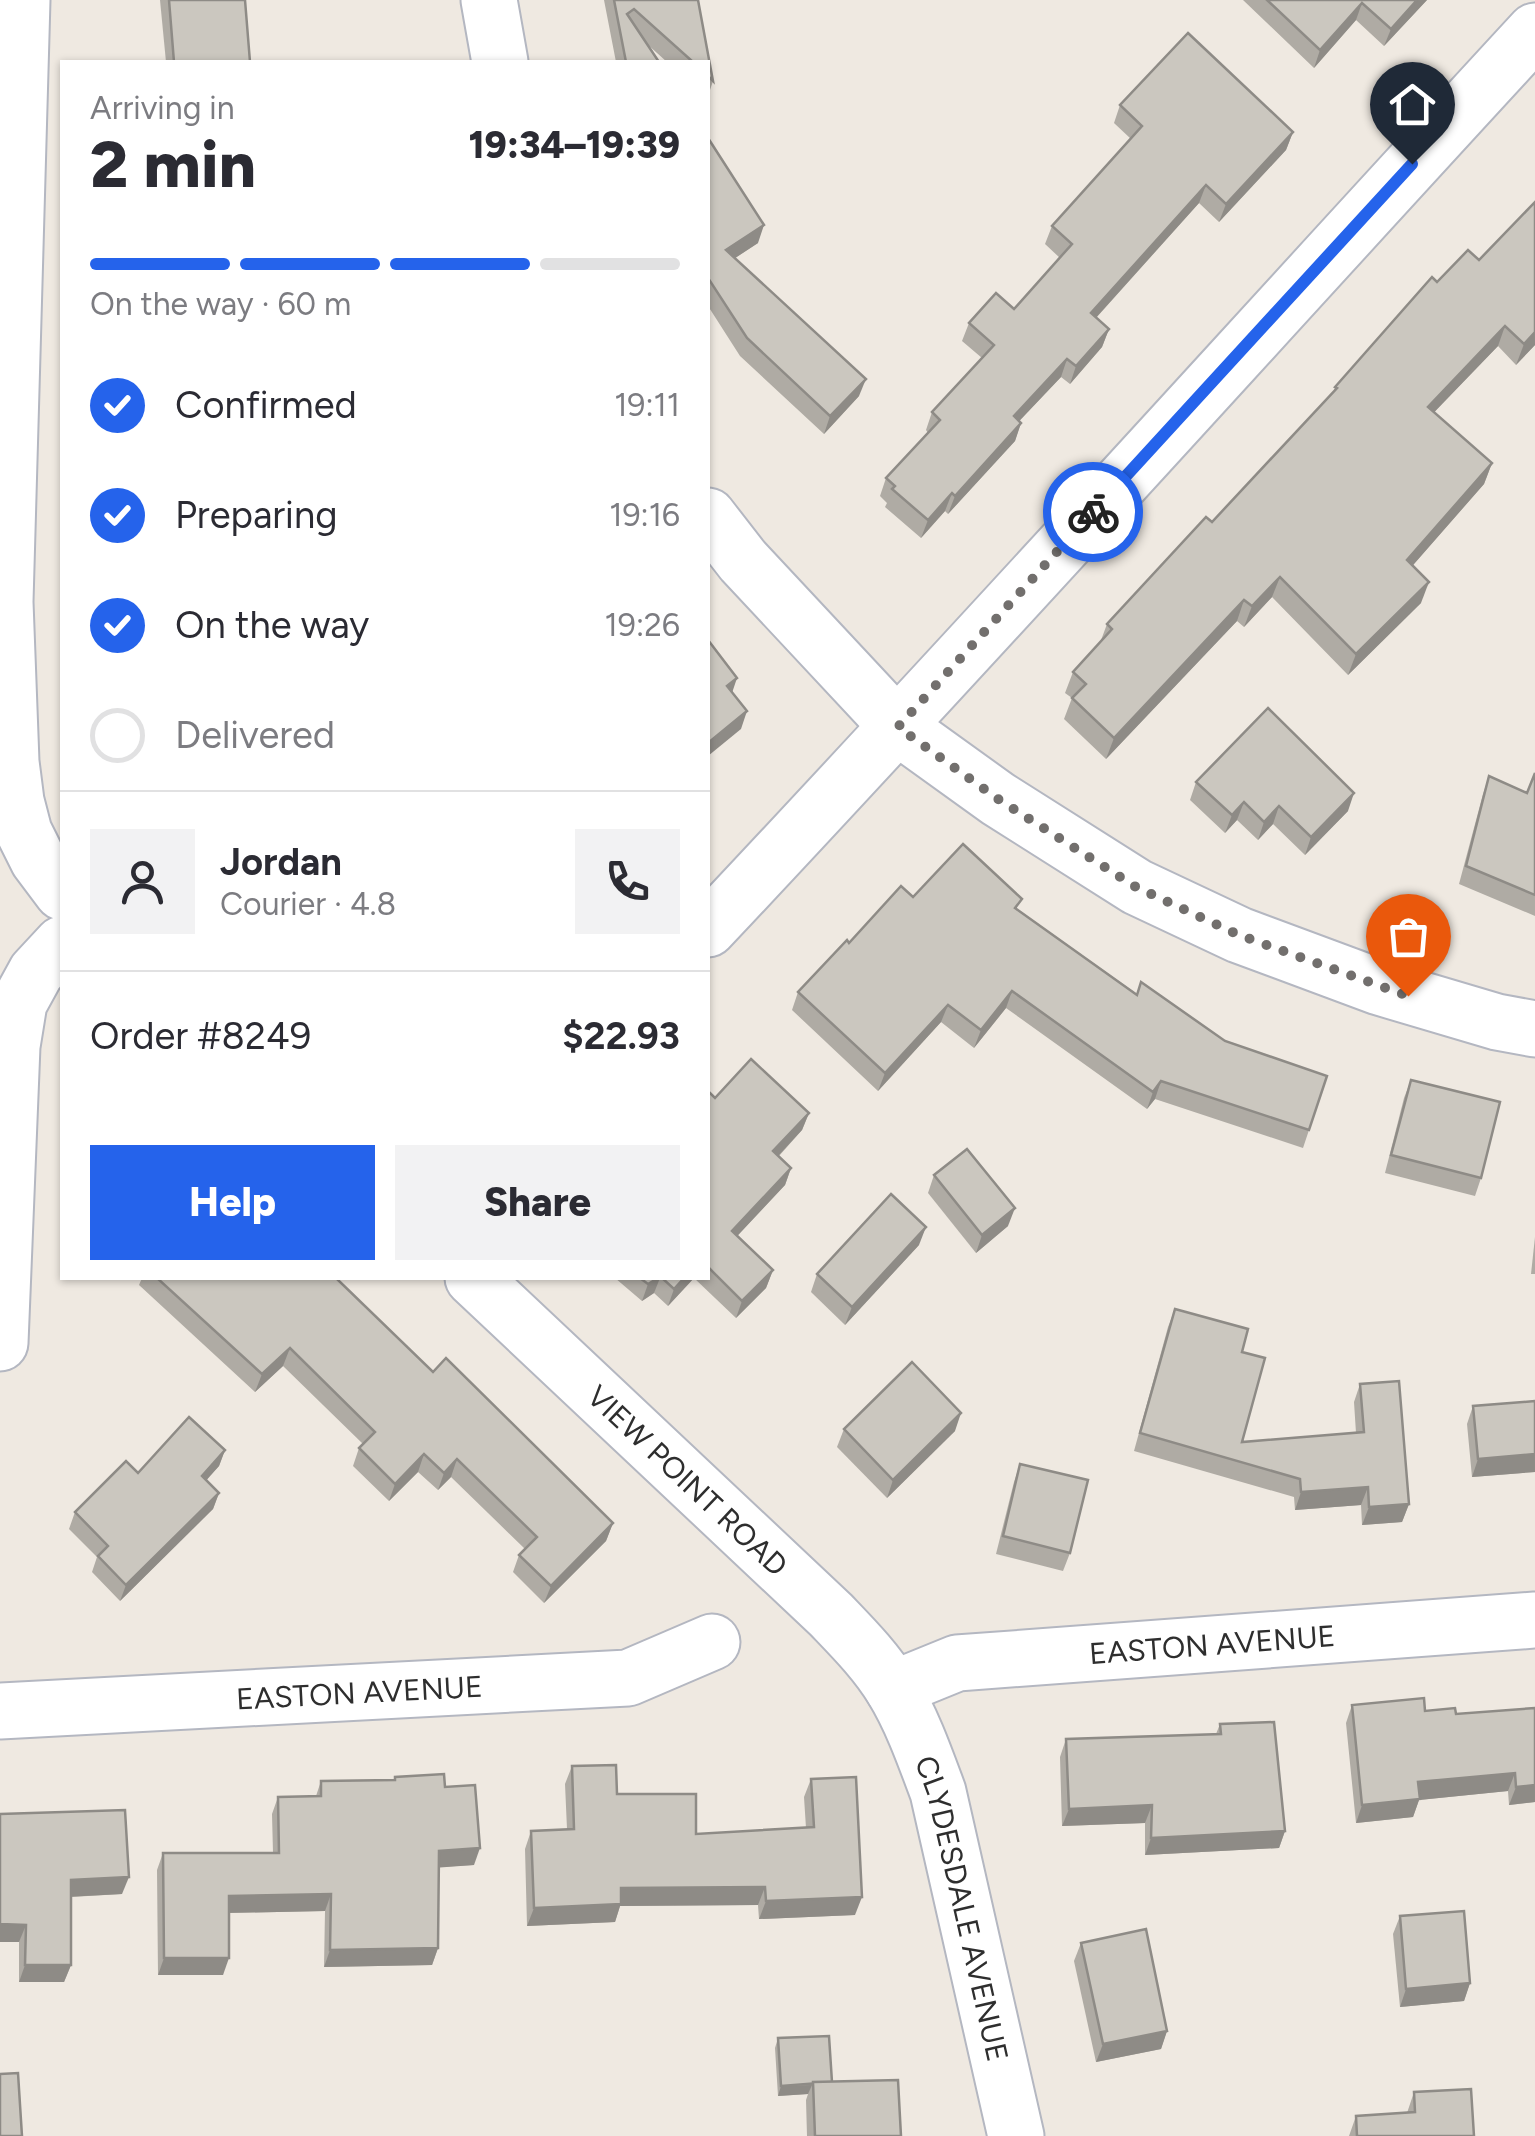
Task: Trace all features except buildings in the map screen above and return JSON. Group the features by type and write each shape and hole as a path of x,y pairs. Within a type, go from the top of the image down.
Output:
{"street":[{"path":"22,0 5,602 10,762 24,832 38,860 60,889"},
{"path":"489,0 500,60"},
{"path":"710,927 1535,31"},
{"path":"710,519 743,561 898,727 998,799 1136,887 1239,935 1379,987 1496,1022 1535,1029"},
{"path":"0,1342 12,1046 19,1003 36,972 60,946"},
{"name":"VIEW POINT ROAD","path":"476,1280 831,1615 893,1689"},
{"name":"EASTON AVENUE","path":"893,1689 957,1662 1535,1620"},
{"name":"EASTON AVENUE","path":"0,1711 628,1678 712,1642"},
{"name":"CLYDESDALE AVENUE","path":"893,1689 938,1792 1016,2136"}],"way so far":[{"path":"1093,512 898,727 998,799 1136,887 1239,935 1408,996"}],"route":[{"path":"1093,512 1412,164"}]}
